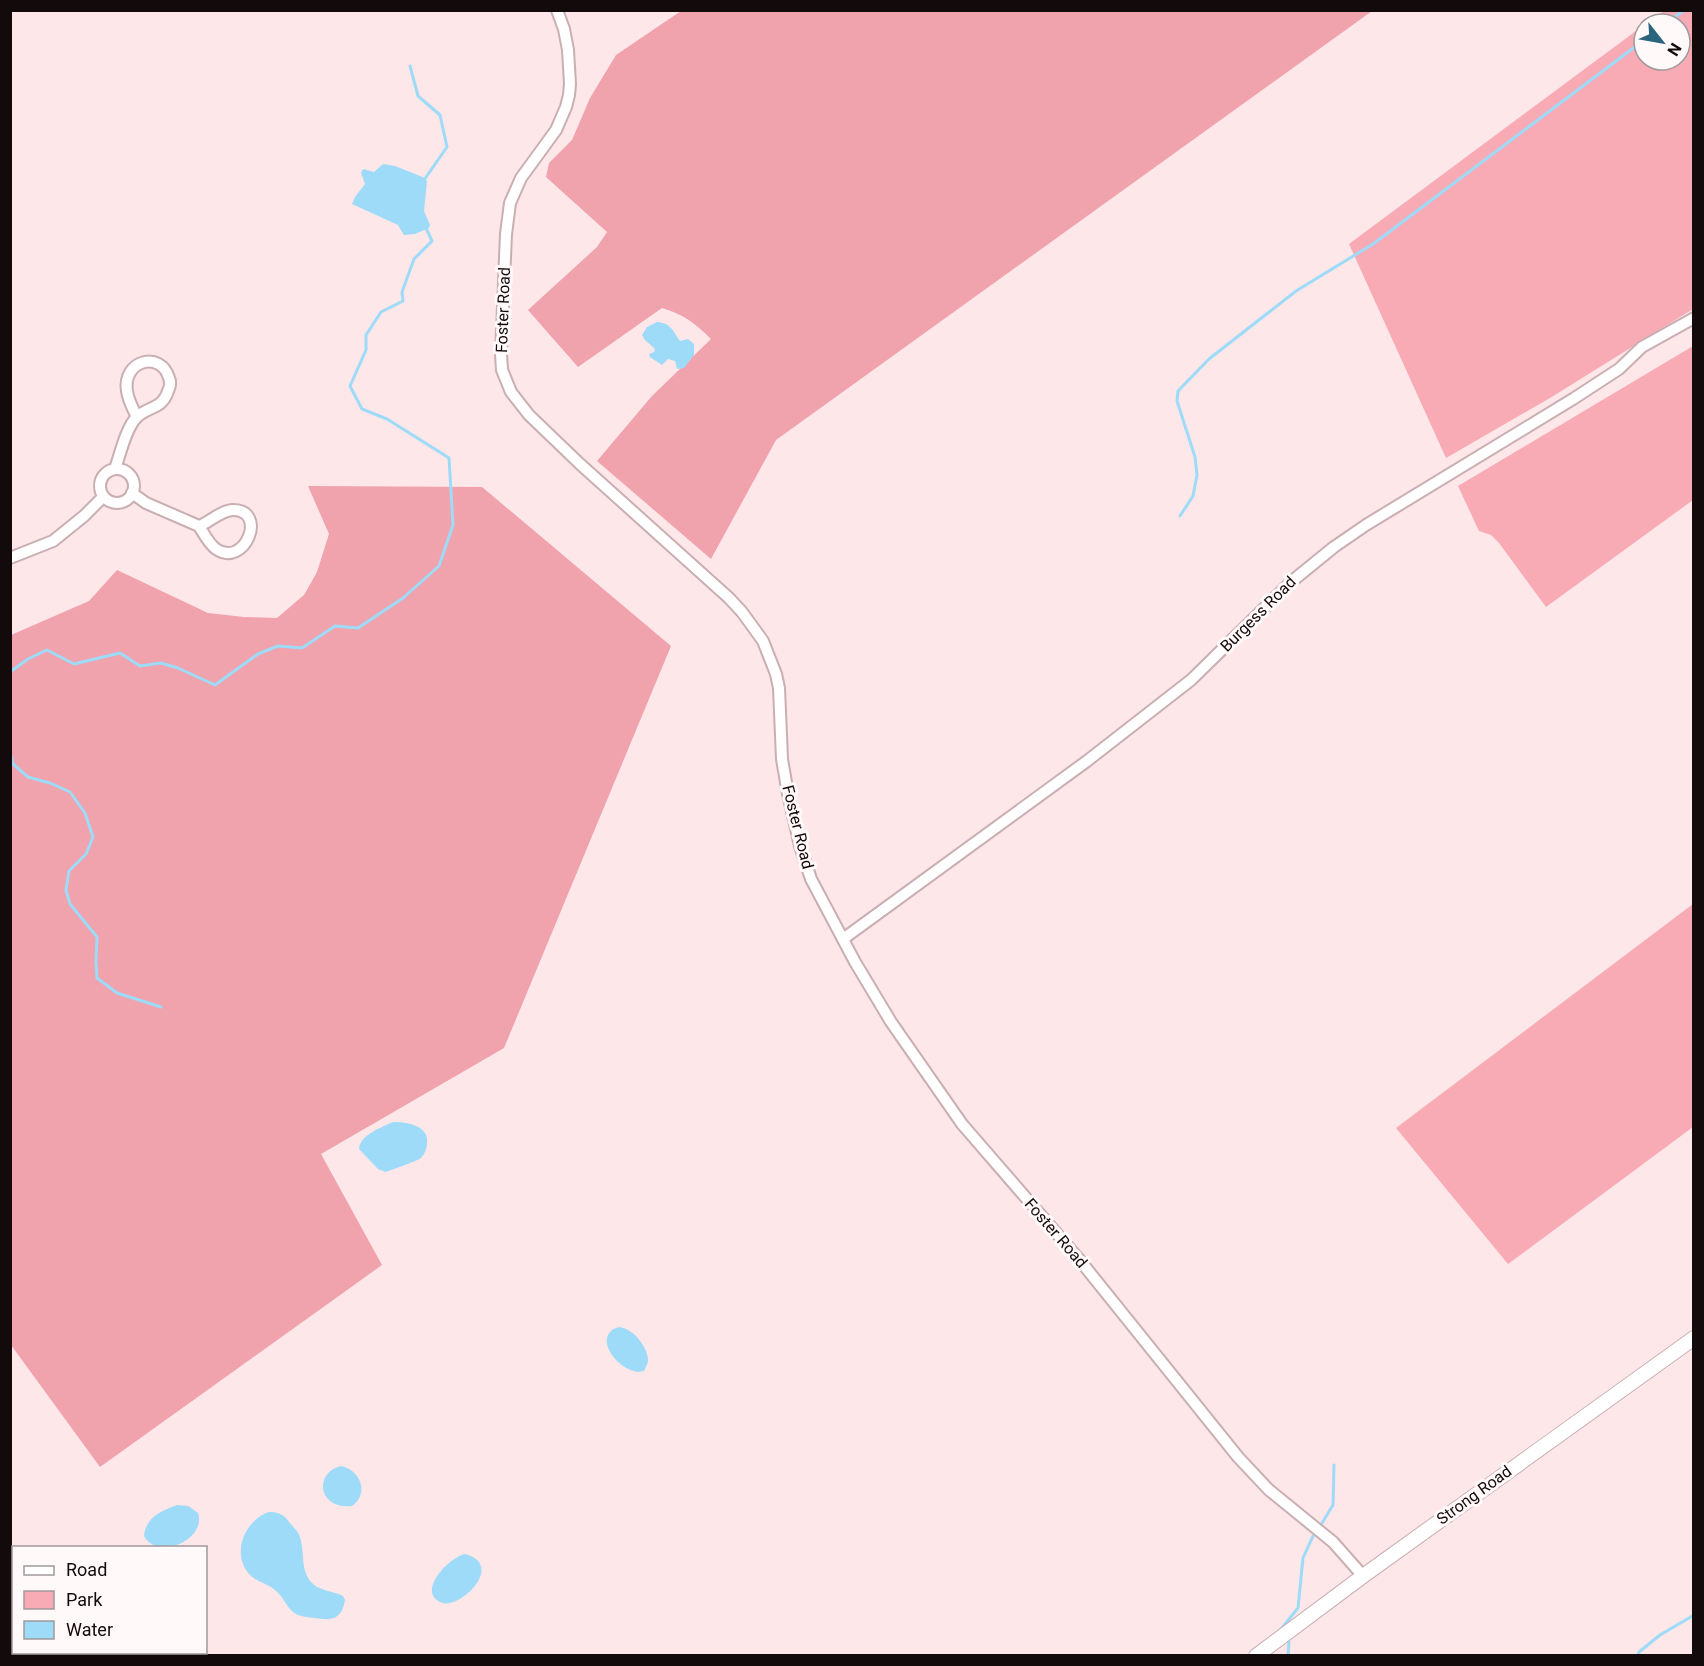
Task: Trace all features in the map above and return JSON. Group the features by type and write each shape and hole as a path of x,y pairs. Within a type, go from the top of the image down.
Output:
{"street":[{"name":"Foster Road","path":"557,10 568,50 569,95 556,130 521,178 510,203 506,234 502,370 511,392 536,422 729,598 763,641 779,688 782,759 800,846 818,895 868,985 949,1106 984,1152 1078,1258 1254,1475 1333,1542 1363,1576"},
{"name":"Burgess Road","path":"843,939 1087,761 1191,680 1291,582 1334,547 1366,525 1573,399 1619,369 1642,347 1694,318"},
{"path":"115,469 126,436 137,417 158,406 165,399 169,390 171,380 165,369 158,364 135,365 129,372 127,391 137,417"},
{"path":"120,468 128,472 134,481 132,493 127,500 115,503 103,497 99,490 101,477 111,469 120,468"},
{"path":"132,493 146,503 199,526 213,546 223,552 236,550 245,545 251,533 250,520 237,510 229,510 199,526"},
{"path":"10,558 52,541 84,516 103,497"},
{"name":"Strong Road","path":"1256,1656 1363,1576 1694,1338"}],"green space":[{"path":"1693,11 1693,309 1550,398 1446,458 1349,244 1632,34 1632,72 1692,72 1692,12 1663,12"},
{"path":"1693,346 1693,500 1546,607 1499,543 1491,535 1479,531 1458,486"},
{"path":"1693,904 1693,1127 1508,1264 1396,1128"}],"shaded area":[{"path":"681,11 1372,11 776,440 711,559 597,461 652,396 711,339 688,320 662,308 578,367 528,310 597,247 607,232 546,177 549,163 572,140 590,98 616,55"},
{"path":"308,486 482,487 671,646 504,1048 321,1154 382,1265 100,1467 11,1345 11,635 89,601 117,570 208,613 277,618 304,595 317,572 329,534"}],"water":[{"path":"383,164 395,166 425,178 427,181 424,211 430,225 429,228 415,234 404,235 398,225 352,204 365,184 361,173 363,169 374,172"},
{"path":"657,322 669,326 680,341 688,339 694,344 694,355 684,368 677,369 675,361 668,359 662,365 650,357 649,354 655,349 642,335 647,327"},
{"path":"393,1122 412,1124 422,1129 427,1145 421,1158 385,1172 378,1169 359,1149 367,1136"},
{"path":"619,1327 630,1331 643,1345 648,1357 644,1371 627,1368 612,1355 607,1339 610,1332"},
{"path":"341,1466 353,1472 360,1483 361,1495 352,1506 340,1506 332,1502 323,1490 326,1475"},
{"path":"177,1505 188,1506 198,1513 199,1523 195,1532 179,1544 157,1546 150,1543 144,1536 151,1519 160,1512"},
{"path":"269,1512 283,1515 298,1533 306,1573 312,1583 319,1588 343,1596 344,1606 339,1615 331,1619 321,1619 296,1614 278,1592 251,1576 245,1568 241,1559 241,1549 247,1530 260,1516"},
{"path":"465,1554 477,1560 481,1568 480,1577 467,1594 448,1603 440,1602 434,1597 432,1590 434,1582 444,1567"}],"waterway":[{"path":"1180,516 1193,496 1197,475 1195,457 1177,401 1178,391 1209,359 1296,291 1373,244 1632,49"},
{"path":"410,66 418,96 440,115 447,147 424,180"},
{"path":"10,672 28,659 47,650 74,664 120,653 140,666 161,663 215,685 258,654 278,646 302,648 335,626 358,628 403,598 439,566 453,525 449,458 387,419 362,409 350,386 366,350 366,335 381,312 403,301 402,292 414,259 432,241 426,228"},
{"path":"10,752 13,764 28,777 70,792 85,813 93,837 86,854 69,871 66,890 70,904 97,937 97,978 117,993 161,1007"},
{"path":"1322,1523 1333,1505 1334,1465"},
{"path":"1281,1629 1298,1608 1303,1558 1313,1536"},
{"path":"1638,1656 1639,1652 1660,1635 1694,1615"},
{"path":"1288,1656 1289,1642"}]}
